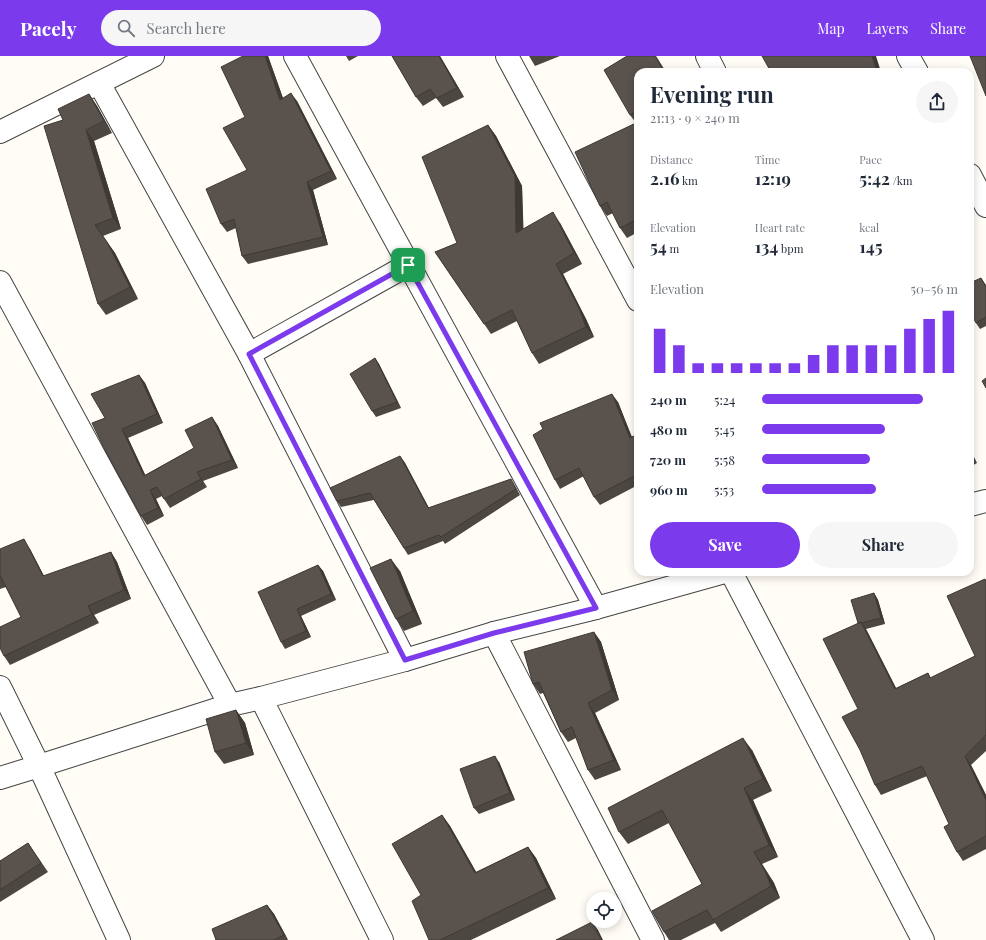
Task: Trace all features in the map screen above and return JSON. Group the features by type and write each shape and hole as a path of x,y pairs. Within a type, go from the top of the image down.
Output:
{"street":[{"path":"0,132 153,56"},
{"path":"295,56 596,608"},
{"path":"507,56 634,293"},
{"path":"707,56 713,68"},
{"path":"908,56 915,68"},
{"path":"98,83 249,354 405,660"},
{"path":"974,183 986,206"},
{"path":"249,354 408,265"},
{"path":"0,282 230,705"},
{"path":"974,504 986,501"},
{"path":"0,778 230,705 405,660 494,633 596,608 712,576"},
{"path":"733,576 923,940"},
{"path":"494,633 653,940"},
{"path":"0,686 39,766 119,940"},
{"path":"261,698 382,940"}],"building":[{"path":"243,56 265,56 280,100 291,93 331,171 307,182 323,237 242,256 234,219 221,224 206,189 247,170 223,128 245,117 221,67"},
{"path":"392,56 439,56 457,88 437,98 430,89 416,97"},
{"path":"627,56 655,56 662,68 634,68 634,112 630,115 604,70"},
{"path":"762,56 872,56 876,68 769,68"},
{"path":"970,56 986,56 986,96"},
{"path":"89,94 104,121 86,130 113,218 95,225 107,242 130,287 98,304 44,126 63,120 58,109"},
{"path":"634,124 634,221 620,228 607,202 600,206 575,152"},
{"path":"488,125 515,176 516,233 553,212 574,253 556,264 579,308 586,327 532,353 512,310 484,324 435,252 457,243 422,157"},
{"path":"981,278 986,287 986,317 976,323 974,319 974,281"},
{"path":"375,358 397,402 372,411 350,374"},
{"path":"139,375 157,414 122,429 144,476 194,448 185,430 212,417 232,460 197,472 201,479 164,499 157,487 150,490 158,508 141,516 92,423 105,418 91,394"},
{"path":"986,378 986,388 982,381"},
{"path":"612,394 630,438 634,436 634,476 594,497 579,468 555,480 533,435 543,429 540,423"},
{"path":"400,456 428,508 511,479 516,489 441,537 439,535 404,548 370,493 337,501 330,488"},
{"path":"24,539 43,576 111,552 124,590 88,606 92,614 4,656 0,648 0,627 21,617 0,577 0,549"},
{"path":"391,559 413,611 396,619 370,568"},
{"path":"318,565 331,594 297,609 306,631 281,642 258,592"},
{"path":"985,579 986,735 965,756 986,800 986,836 957,852 944,827 949,824 922,766 875,785 860,750 842,717 858,709 823,639 861,622 895,689 928,673 930,678 975,656 947,596"},
{"path":"874,593 881,618 858,623 851,600"},
{"path":"594,632 612,690 588,703 614,760 588,770 572,727 561,732 539,682 533,684 524,652"},
{"path":"236,710 246,743 215,752 206,719"},
{"path":"743,738 763,779 744,788 769,845 754,852 765,871 771,886 713,920 707,910 664,932 652,911 702,884 662,810 619,832 608,808"},
{"path":"495,756 510,793 474,808 460,769"},
{"path":"442,815 475,873 528,847 548,888 440,940 429,940 412,901 421,895 392,844"},
{"path":"28,843 41,863 0,890 0,861"},
{"path":"267,905 284,935 274,940 216,940 212,929"},
{"path":"586,925 586,928 595,928 601,940 556,940"}],"route":[{"path":"408,265 596,608 494,633 405,660 249,354 408,265"}]}
